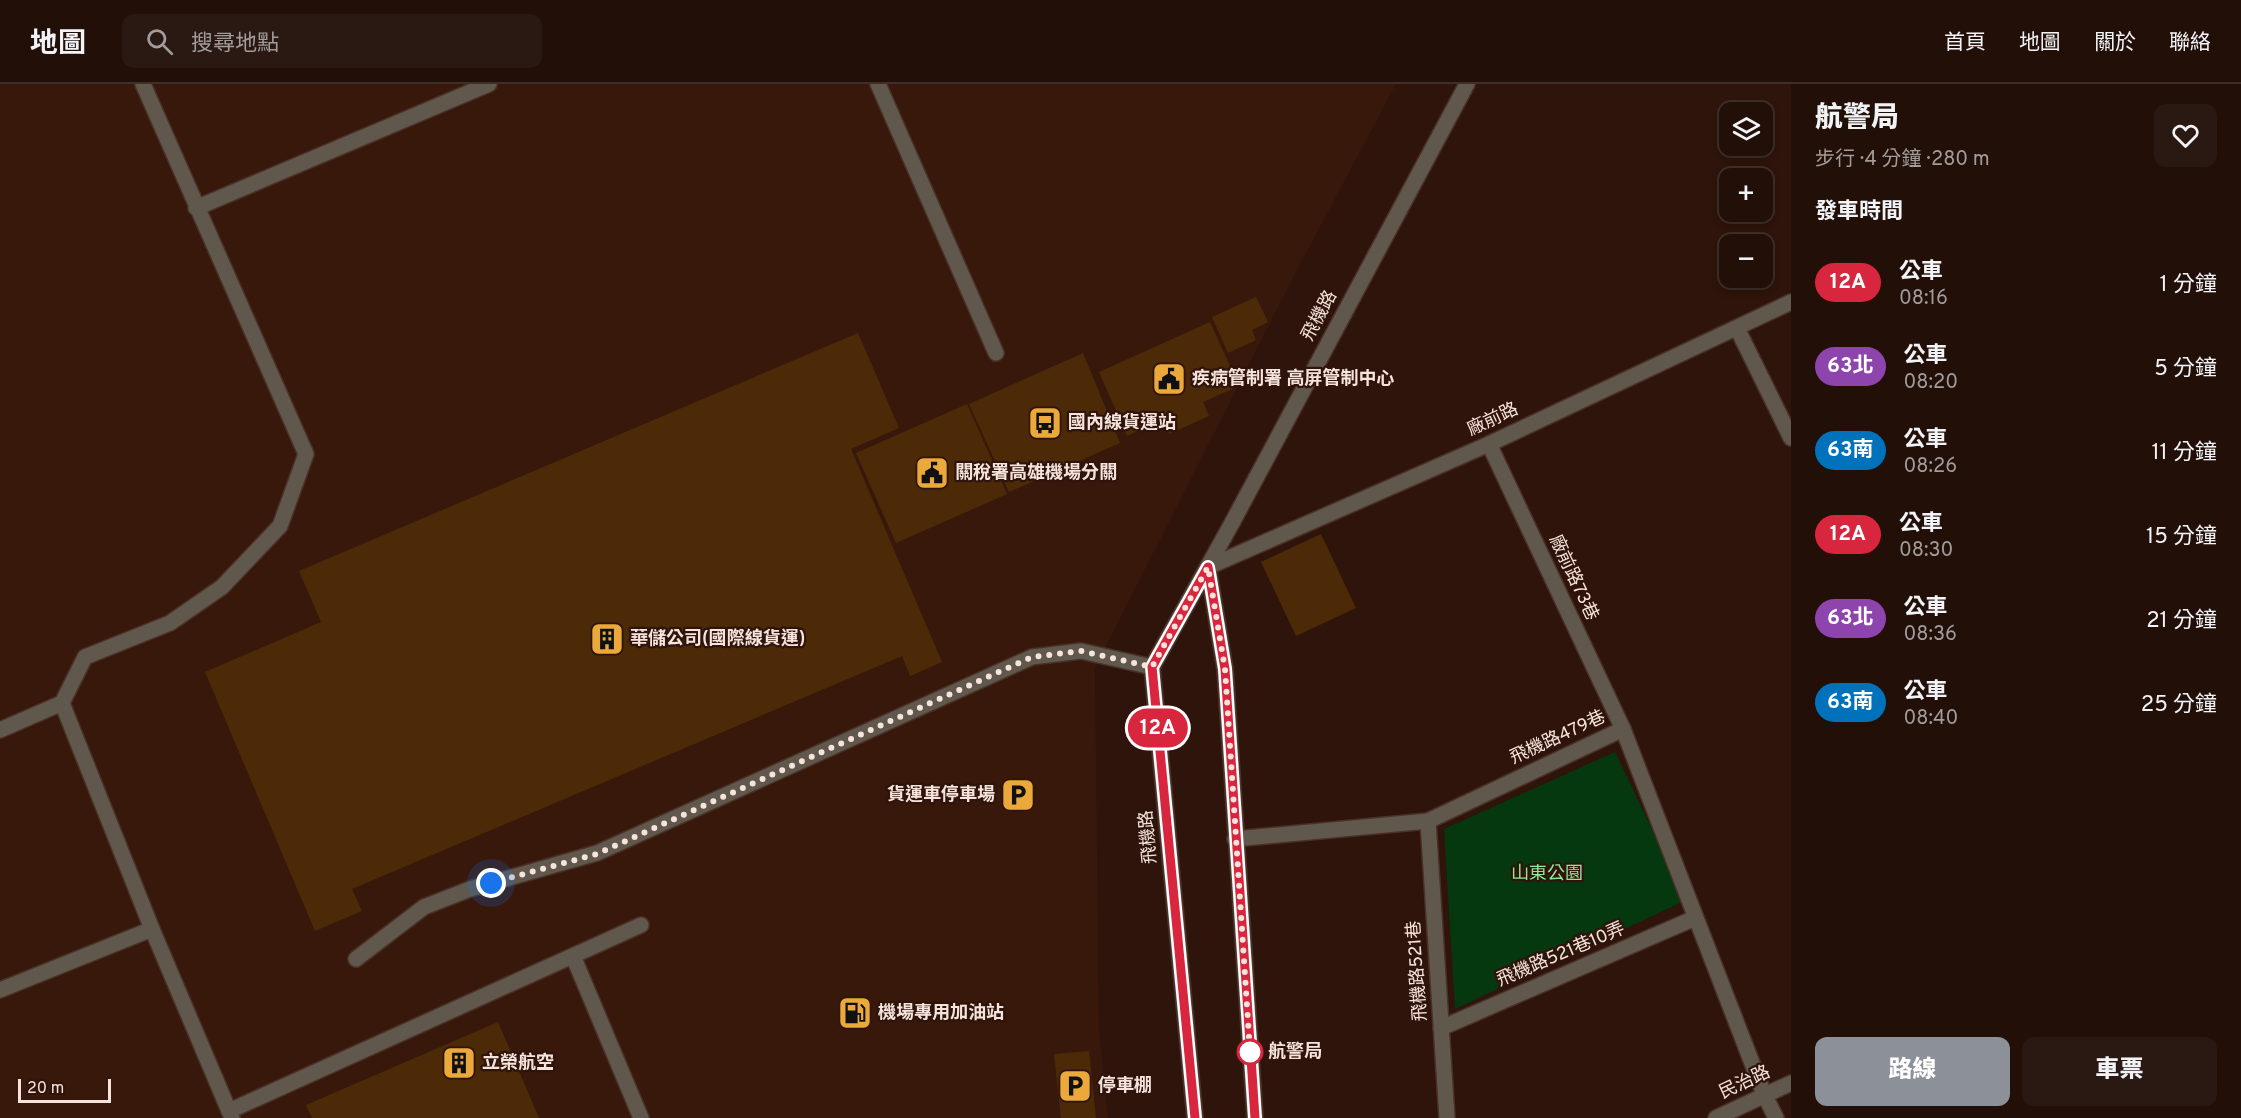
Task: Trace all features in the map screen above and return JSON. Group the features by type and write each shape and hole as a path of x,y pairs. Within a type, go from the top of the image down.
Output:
{"street":[{"path":"0,730 62,703 85,657 170,623 222,587 280,526 306,454 143,84"},
{"path":"196,208 489,84"},
{"path":"878,84 996,353"},
{"name":"飛機路","path":"1195,1118 1152,667 1467,84"},
{"name":"廠前路","path":"1208,567 1489,444 1791,302"},
{"path":"1737,328 1791,438"},
{"name":"廠前路73巷","path":"1489,444 1623,729"},
{"path":"1208,567 1225,669 1255,1118"},
{"path":"356,959 424,907 470,889 597,854 1032,657 1081,651 1152,667"},
{"path":"62,703 152,929 231,1114 641,925"},
{"name":"飛機路479巷","path":"1235,839 1428,821 1623,729 1764,1094 1776,1118"},
{"name":"飛機路521巷","path":"1428,821 1447,1118"},
{"name":"飛機路521巷10弄","path":"1441,1028 1695,918"},
{"path":"0,990 152,929"},
{"path":"573,956 641,1118"},
{"name":"民治路","path":"1716,1118 1791,1083"}],"shaded area":[{"path":"0,84 1396,84 1295,274 1095,668 1099,1029 1108,1118 0,1118"}],"green space":[{"name":"山東公園","path":"1615,752 1686,900 1455,1009 1444,829"}],"building":[{"path":"1256,297 1268,322 1252,330 1256,340 1228,353 1212,317"},
{"name":"疾病管制署 高屏管制中心","path":"1210,322 1239,386 1203,402 1209,416 1169,434 1163,419 1127,436 1099,372"},
{"name":"華儲公司(國際線貨運)","path":"858,333 899,428 851,449 942,662 910,676 902,656 352,889 362,911 315,931 205,672 321,622 299,571"},
{"name":"國內線貨運站","path":"1083,353 1120,443 1009,492 969,404"},
{"name":"關稅署高雄機場分關","path":"967,404 1007,494 896,543 856,453"},
{"path":"1321,534 1356,608 1296,636 1261,562"},
{"name":"立榮航空","path":"498,1022 539,1118 312,1118 306,1105"},
{"name":"停車棚","path":"1089,1051 1096,1118 1061,1118 1054,1054"}],"bus line":[{"name":"12A","path":"1195,1118 1152,667 1208,567 1225,669 1255,1118"}],"place":[{"name":"疾病管制署 高屏管制中心","path":"1169,379"},
{"name":"國內線貨運站","path":"1045,423"},
{"name":"關稅署高雄機場分關","path":"932,473"},
{"name":"華儲公司(國際線貨運)","path":"607,639"},
{"name":"貨運車停車場","path":"1018,795"},
{"name":"機場專用加油站","path":"855,1013"},
{"name":"航警局","path":"1250,1052"},
{"name":"立榮航空","path":"459,1063"},
{"name":"停車棚","path":"1075,1086"}],"route":[{"path":"491,883 597,854 1032,657 1081,651 1152,667 1208,567 1225,669 1250,1052"}]}
